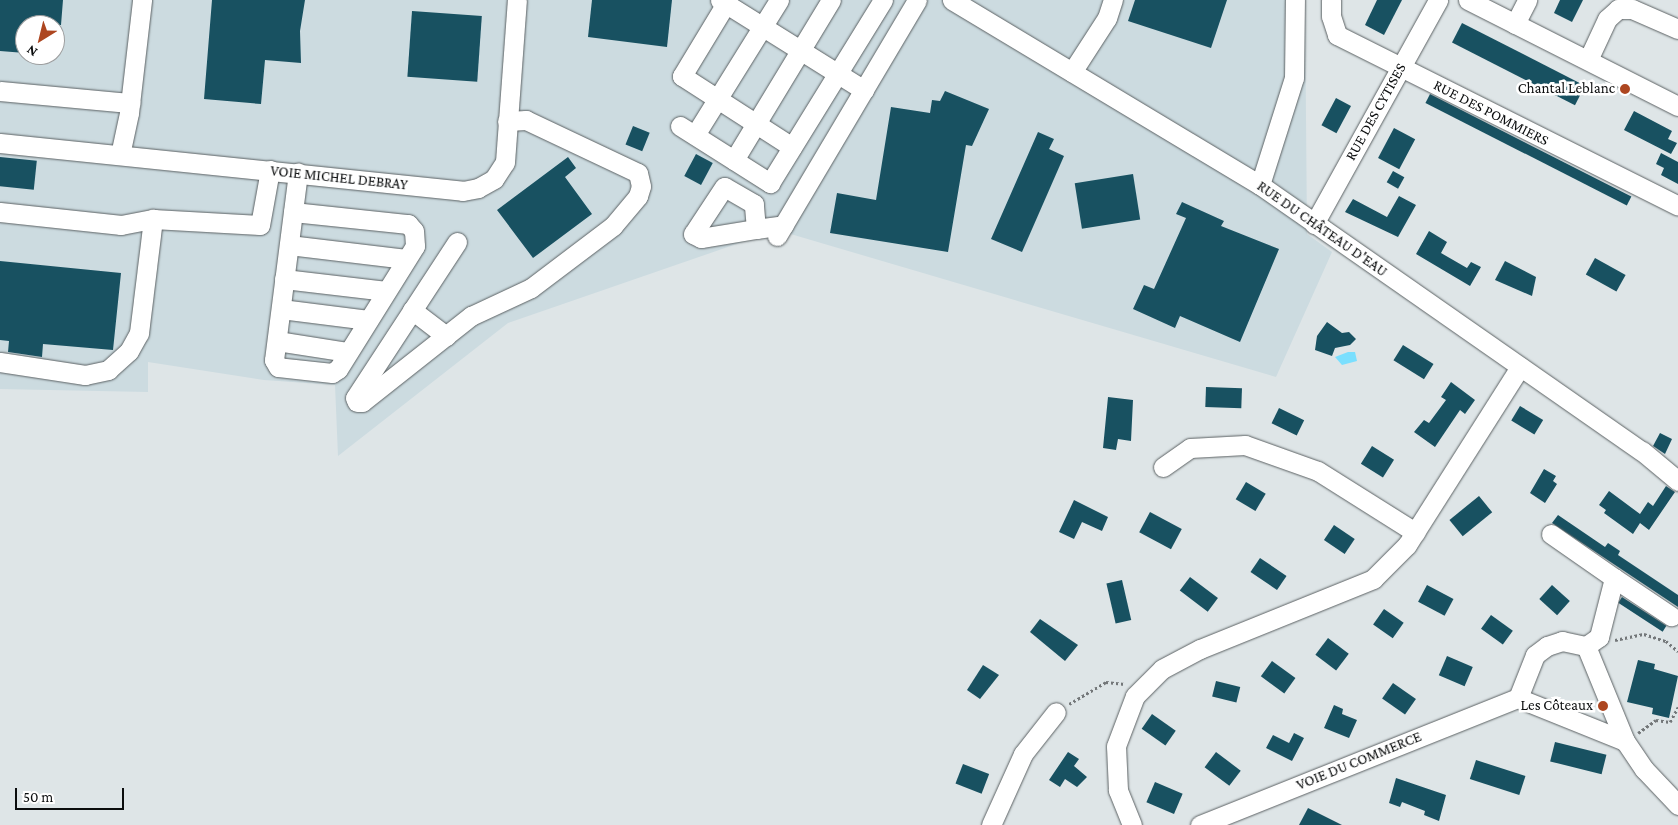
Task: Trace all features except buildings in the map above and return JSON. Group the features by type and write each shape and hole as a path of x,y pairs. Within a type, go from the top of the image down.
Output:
{"street":[{"path":"120,155 130,103 142,0"},
{"name":"VOIE MICHEL DEBRAY","path":"0,143 463,191 478,188 494,178 505,162 516,0"},
{"path":"779,0 718,99 688,131 770,183 883,0"},
{"path":"734,160 831,0"},
{"path":"756,229 780,230 917,0"},
{"name":"RUE DU CHÂTEAU D'EAU","path":"952,0 1260,185 1642,451 1678,481"},
{"path":"1072,72 1107,18 1113,0"},
{"path":"1260,185 1294,78 1295,0"},
{"name":"RUE DES POMMIERS","path":"1330,0 1331,16 1337,35 1678,206"},
{"name":"RUE DES CYTISES","path":"1314,224 1438,0"},
{"path":"1468,0 1678,106"},
{"path":"1515,24 1527,0"},
{"path":"792,147 682,76 724,1 864,90"},
{"path":"1588,60 1607,19 1618,9 1632,9 1678,29"},
{"path":"0,91 130,103"},
{"path":"457,242 354,400 362,402 471,316 531,288 612,226 638,196 641,186 638,173 526,120 507,121"},
{"path":"0,212 121,225 153,219 260,225 270,170"},
{"path":"293,212 408,224 414,230 415,246 348,352 332,373 278,367 274,360 298,173"},
{"path":"0,362 85,374 108,370 121,360 138,334 153,219"},
{"path":"289,245 406,259"},
{"path":"284,279 386,291"},
{"path":"281,309 368,320"},
{"path":"412,310 446,336"},
{"path":"277,341 348,352"},
{"path":"1132,825 1118,790 1116,746 1135,696 1162,669 1200,649 1372,580 1415,532 1520,367"},
{"path":"1162,466 1190,448 1245,445 1318,471 1415,532"},
{"path":"1551,534 1671,616"},
{"path":"1614,578 1592,641 1624,742 1644,769 1678,805"},
{"path":"1592,641 1562,640 1547,646 1535,655 1518,698 1624,742"},
{"name":"VOIE DU COMMERCE","path":"1200,825 1518,698"},
{"path":"991,825 1023,754 1056,712"}],"path":[{"path":"1592,641 1608,642 1644,634 1666,641 1678,651"},
{"path":"1056,712 1106,682 1144,687"},
{"path":"1624,742 1656,720 1670,722 1678,707"}],"shaded area":[{"path":"0,0 1305,0 1307,234 1332,252 1276,377 777,230 508,323 338,456 335,385 264,380 148,362 148,392 0,389"},
{"path":"1348,352 1355,352 1357,361 1342,365 1335,357"}],"place":[{"name":"Chantal Leblanc","path":"1625,89"},
{"name":"Les Côteaux","path":"1603,706"}]}
